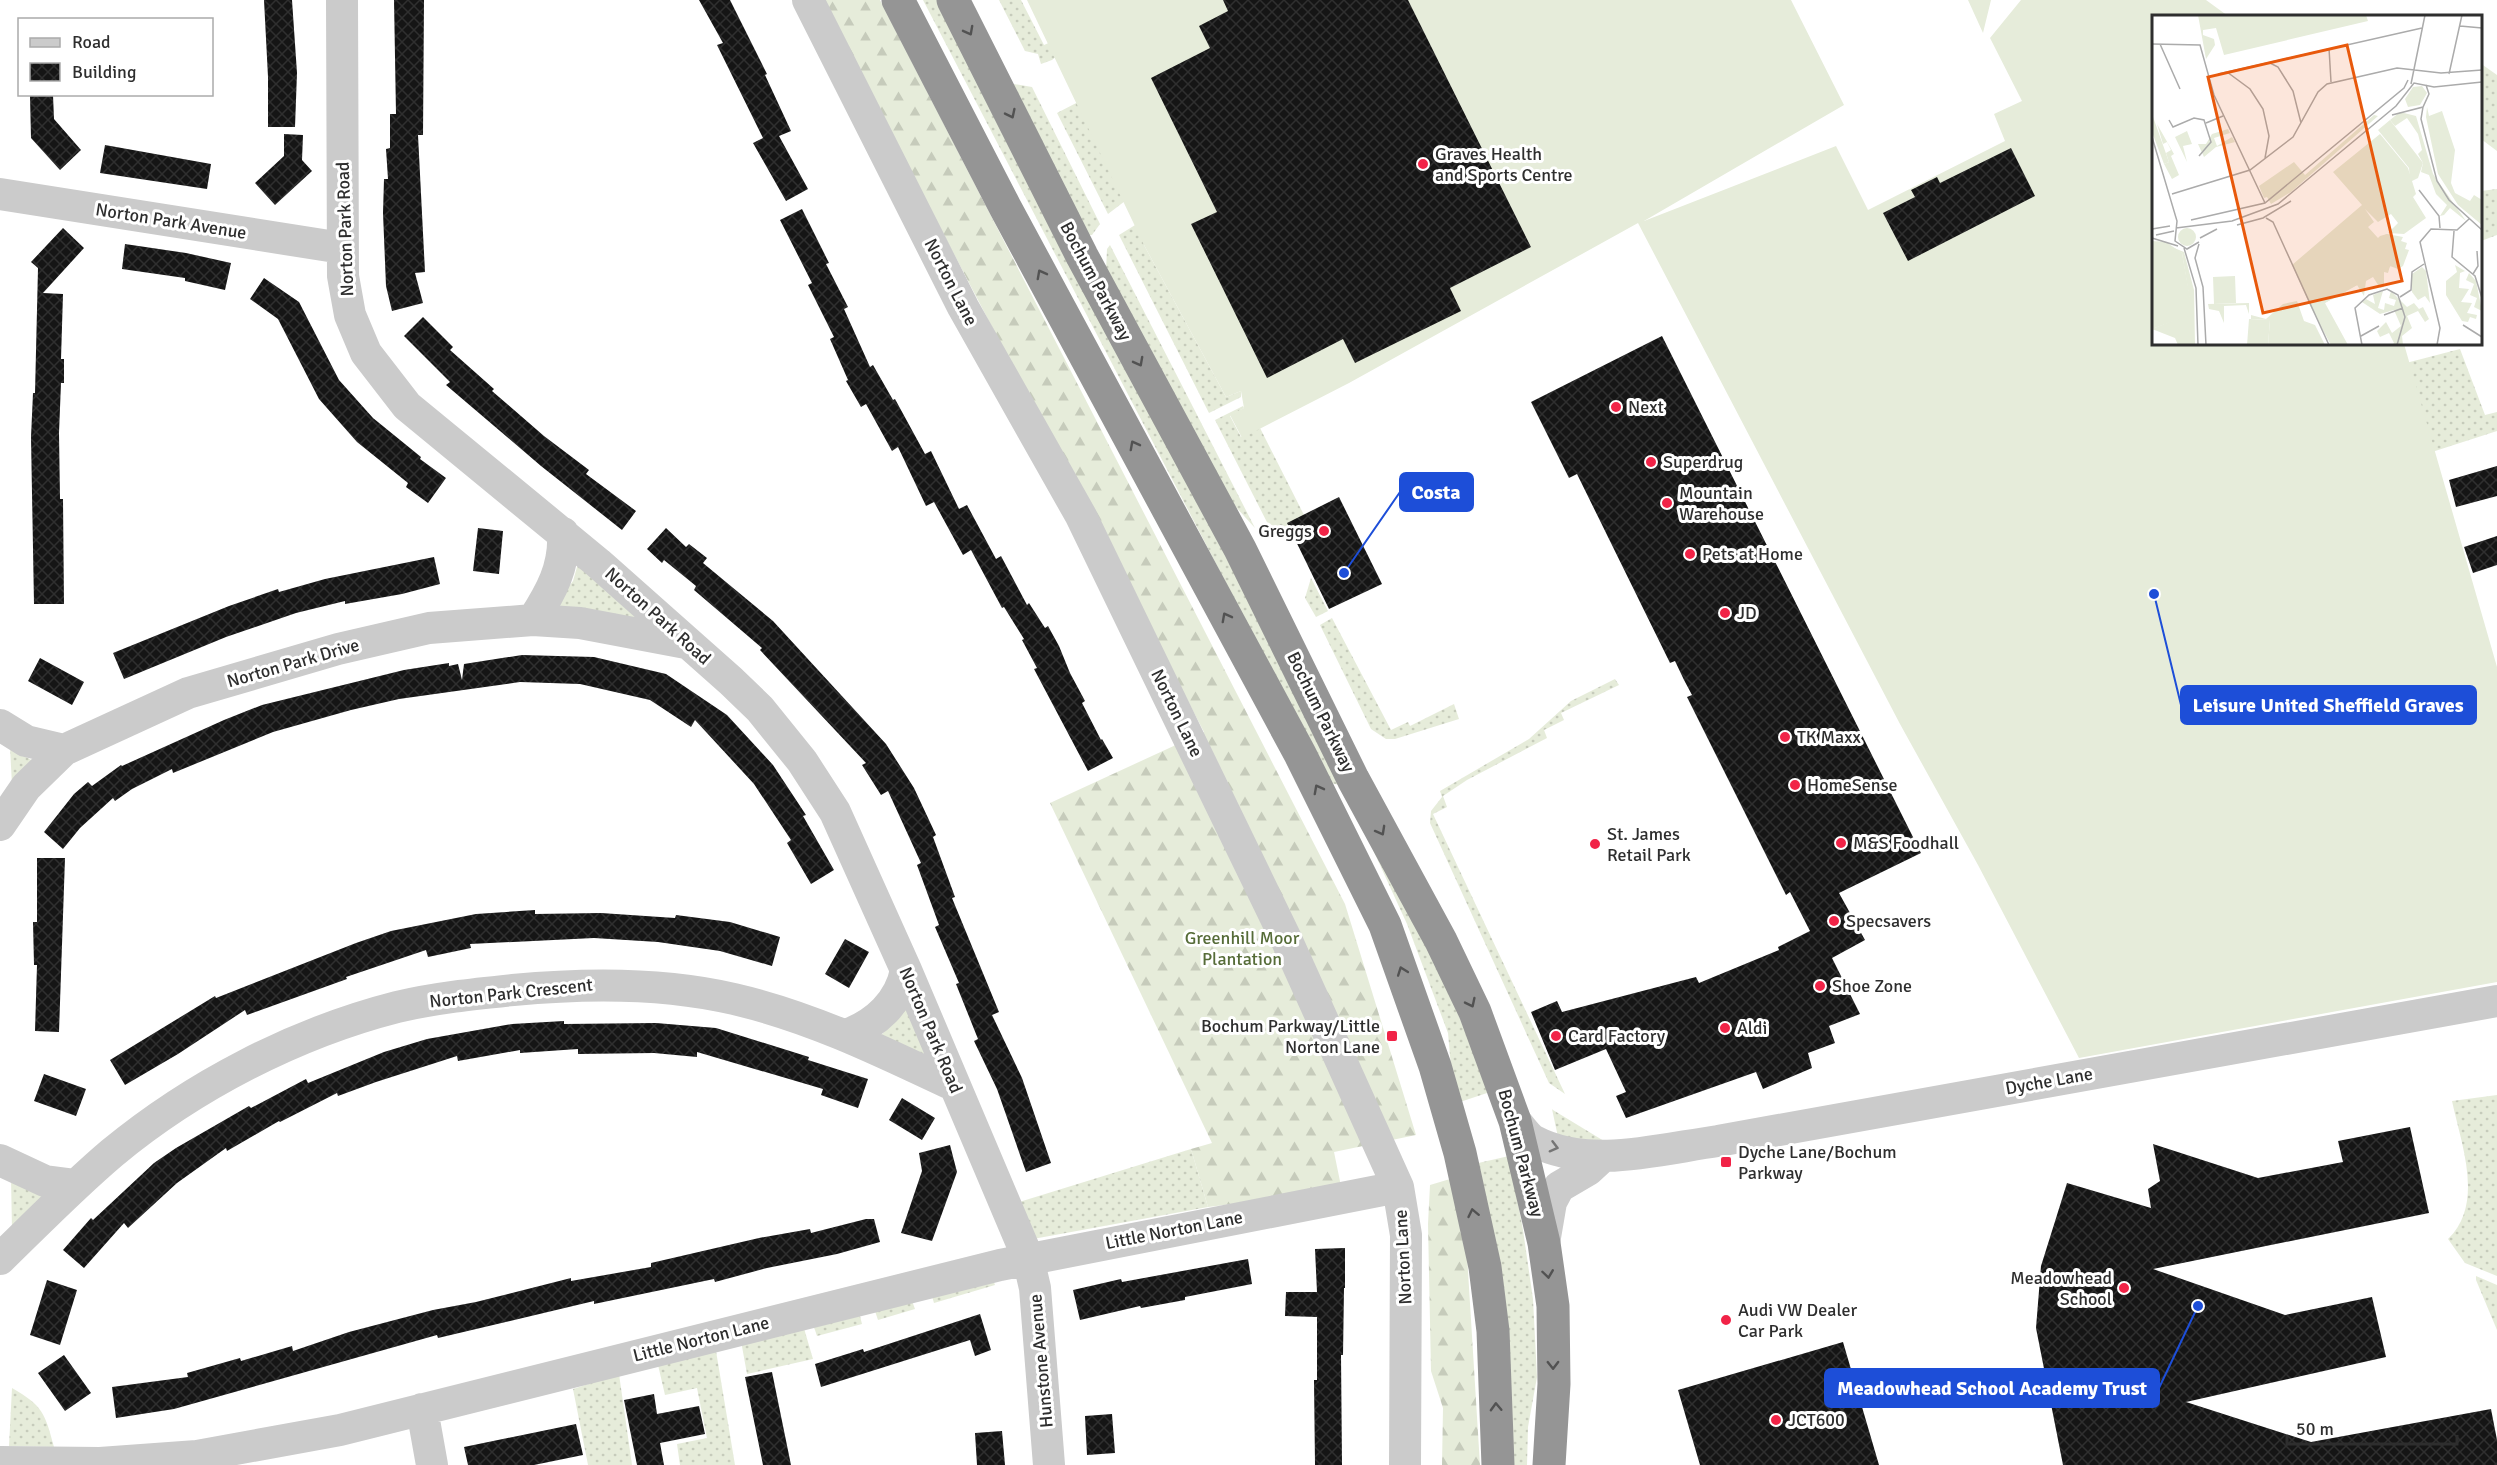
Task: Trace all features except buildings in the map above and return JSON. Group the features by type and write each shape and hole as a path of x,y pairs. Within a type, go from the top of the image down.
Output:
{"highway":[{"name":"Bochum Parkway","path":"898,0 1005,207 1305,763 1385,925 1438,1077 1464,1168 1485,1267 1493,1330 1498,1465"},
{"name":"Bochum Parkway","path":"953,0 1072,237 1240,549 1369,810 1441,941 1475,1012 1515,1121 1544,1243 1553,1306 1554,1384 1549,1465"}],"street":[{"name":"Norton Park Road","path":"342,0 342,248 345,296 350,315 366,353 407,406 563,533 687,643 760,709 802,761 835,813 906,970 1028,1258"},
{"name":"Norton Lane","path":"808,0 963,307 1081,516 1287,941 1398,1187 1406,1235 1405,1465"},
{"name":"Norton Park Avenue","path":"0,194 342,248"},
{"path":"533,620 556,581 563,558 563,533"},
{"name":"Norton Park Drive","path":"0,825 26,787 64,750 188,693 338,649 429,627 533,620 580,623 687,643"},
{"path":"0,725 26,741 64,750"},
{"path":"846,1035 863,1027 886,1011 901,990 906,970"},
{"name":"Norton Park Crescent","path":"0,1259 76,1185 113,1153 154,1122 246,1065 313,1034 397,1008 453,996 604,984 671,989 733,999 846,1035 955,1086"},
{"name":"Dyche Lane","path":"1515,1121 1532,1140 1551,1148 1601,1158 1729,1139 2497,1001"},
{"name":"Dyche Lane","path":"1544,1243 1551,1202 1559,1187 1588,1170 1601,1158"},
{"path":"0,1160 45,1181 76,1185"},
{"name":"Little Norton Lane","path":"0,1462 100,1464 197,1456 340,1430 1028,1258 1398,1187"},
{"name":"Hunstone Avenue","path":"1028,1258 1035,1288 1049,1465"},
{"path":"422,1409 432,1465"}],"green space":[{"name":"Greenhill Moor Plantation","path":"821,0 880,0 1345,904 1416,1135 1334,1152 1342,1191 1208,1207 1191,1149 1212,1143 1050,803 1204,732"},
{"path":"923,0 940,0 1343,777 1340,785 1330,783"},
{"path":"999,0 1021,0 1044,45 1060,38 1059,54 1052,60 1041,64 1038,54 1025,51"},
{"path":"1027,0 1791,0 1844,105 1644,221 1836,146 1868,210 2005,141 1994,114 2022,101 1990,38 2021,0 2206,0 2227,15 2152,15 2152,345 2404,345 2497,667 2497,982 2079,1058 1978,865 1900,724 1638,223 1349,383 1242,438 1230,415 1244,408 1241,391 1226,397 1144,245"},
{"path":"1968,0 1991,0 1983,33"},
{"path":"2482,64 2497,75 2497,151 2482,140"},
{"path":"1014,84 1032,87 1100,224 1092,235 1089,235 1013,90"},
{"path":"1080,101 1125,201 1108,214 1057,113"},
{"path":"2497,189 2497,235 2482,241 2482,191"},
{"path":"1140,222 1144,245 1226,397 1241,391 1241,397 1209,413 1119,235"},
{"path":"1110,245 1255,528 1223,493 1106,272 1107,249"},
{"path":"2460,349 2485,415 2497,412 2497,431 2432,452 2406,363"},
{"path":"1243,406 1244,408 1230,416 1241,437 1260,428 1304,515 1273,534 1215,420"},
{"path":"579,560 642,619 553,607 573,581"},
{"path":"1311,578 1328,611 1316,617 1305,598"},
{"path":"1332,618 1391,730 1408,722 1410,726 1454,704 1459,719 1395,739 1386,739 1371,729 1320,625"},
{"path":"1615,679 1619,685 1561,713 1564,720 1544,730 1547,738 1467,780 1443,796 1447,807 1433,814 1565,1094 1549,1083 1430,823 1431,811 1442,797 1440,791 1529,739 1571,701"},
{"path":"10,747 33,761 12,785"},
{"path":"1358,817 1430,945 1490,1092 1460,1102 1452,1078 1448,1033 1407,924"},
{"path":"911,1001 932,1049 924,1060 877,1040"},
{"path":"2497,1095 2497,1276 2465,1263 2448,1239 2459,1224 2466,1208 2468,1191 2464,1154 2452,1101"},
{"path":"1553,1110 1604,1141 1558,1137"},
{"path":"1191,1149 1208,1207 1033,1239 1013,1204"},
{"path":"1509,1156 1533,1299 1537,1377 1528,1427 1527,1465 1509,1465 1474,1164"},
{"path":"11,1178 51,1192 12,1230"},
{"path":"1450,1179 1467,1255 1480,1465 1442,1465 1443,1408 1431,1371 1428,1224 1430,1185"},
{"path":"2476,1276 2497,1285 2497,1330 2476,1280"},
{"path":"992,1277 995,1285 934,1303 931,1293"},
{"path":"911,1298 915,1309 878,1320 874,1308"},
{"path":"859,1312 862,1324 817,1336 813,1324"},
{"path":"803,1325 813,1359 747,1374 741,1341"},
{"path":"716,1351 735,1465 680,1465 677,1444 707,1438 697,1388 665,1395 658,1365"},
{"path":"619,1374 632,1465 588,1465 573,1389"},
{"path":"12,1388 37,1406 45,1418 54,1447 9,1446"}],"place":[{"name":"Graves Health and Sports Centre","path":"1423,164"},
{"name":"Next","path":"1616,407"},
{"name":"Superdrug","path":"1651,462"},
{"name":"Mountain Warehouse","path":"1667,503"},
{"name":"Greggs","path":"1324,531"},
{"name":"Pets at Home","path":"1690,554"},
{"name":"Costa","path":"1344,573"},
{"name":"Leisure United Sheffield Graves","path":"2154,594"},
{"name":"JD","path":"1725,613"},
{"name":"TK Maxx","path":"1785,737"},
{"name":"HomeSense","path":"1795,785"},
{"name":"M&S Foodhall","path":"1841,843"},
{"name":"St. James Retail Park","path":"1595,844"},
{"name":"Specsavers","path":"1834,921"},
{"name":"Shoe Zone","path":"1820,986"},
{"name":"Aldi","path":"1725,1028"},
{"name":"Bochum Parkway/Little Norton Lane","path":"1392,1036"},
{"name":"Card Factory","path":"1556,1036"},
{"name":"Dyche Lane/Bochum Parkway","path":"1726,1162"},
{"name":"Meadowhead School","path":"2124,1288"},
{"name":"Meadowhead School Academy Trust","path":"2198,1306"},
{"name":"Audi VW Dealer Car Park","path":"1726,1320"},
{"name":"JCT600","path":"1776,1420"}]}
